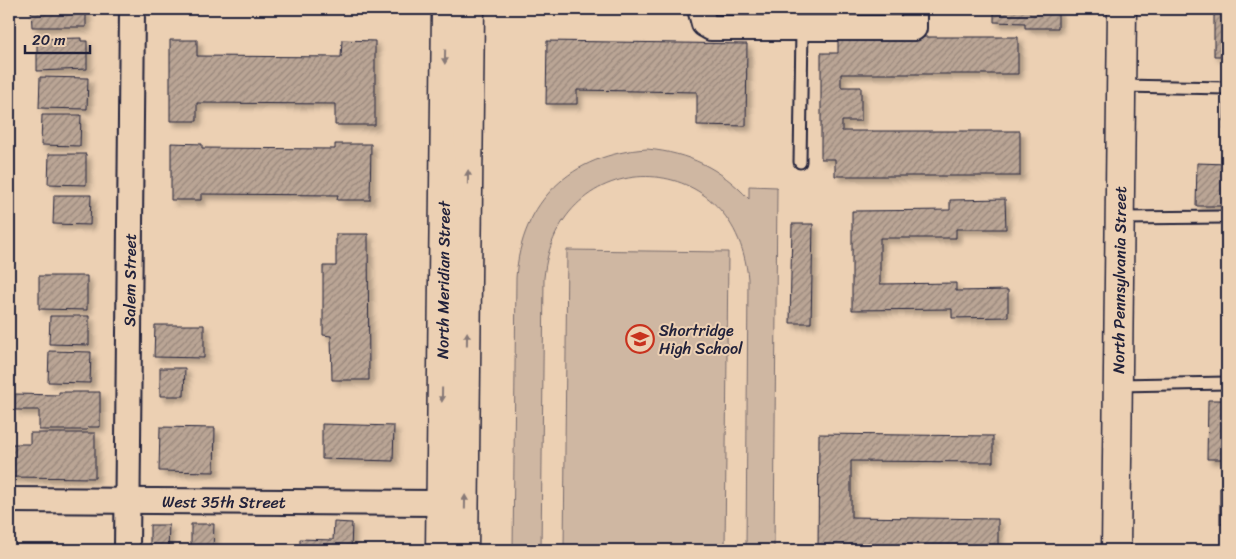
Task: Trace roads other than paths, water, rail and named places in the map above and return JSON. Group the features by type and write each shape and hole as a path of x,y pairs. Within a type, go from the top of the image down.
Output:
{"main road":[{"name":"North Meridian Street","path":"440,550 446,9"},
{"name":"North Meridian Street","path":"464,550 470,9"},
{"name":"North Pennsylvania Street","path":"1116,550 1122,9"}],"street":[{"name":"Salem Street","path":"127,550 132,9"},
{"path":"700,9 704,24 711,28 914,28 914,9"},
{"name":"West 35th Street","path":"9,500 440,503"}],"lane":[{"path":"800,162 802,28"},
{"path":"1121,86 1227,88"},
{"path":"1120,218 1227,217"},
{"path":"1118,385 1227,383"}],"place":[{"name":"Shortridge High School","path":"640,339"}]}
